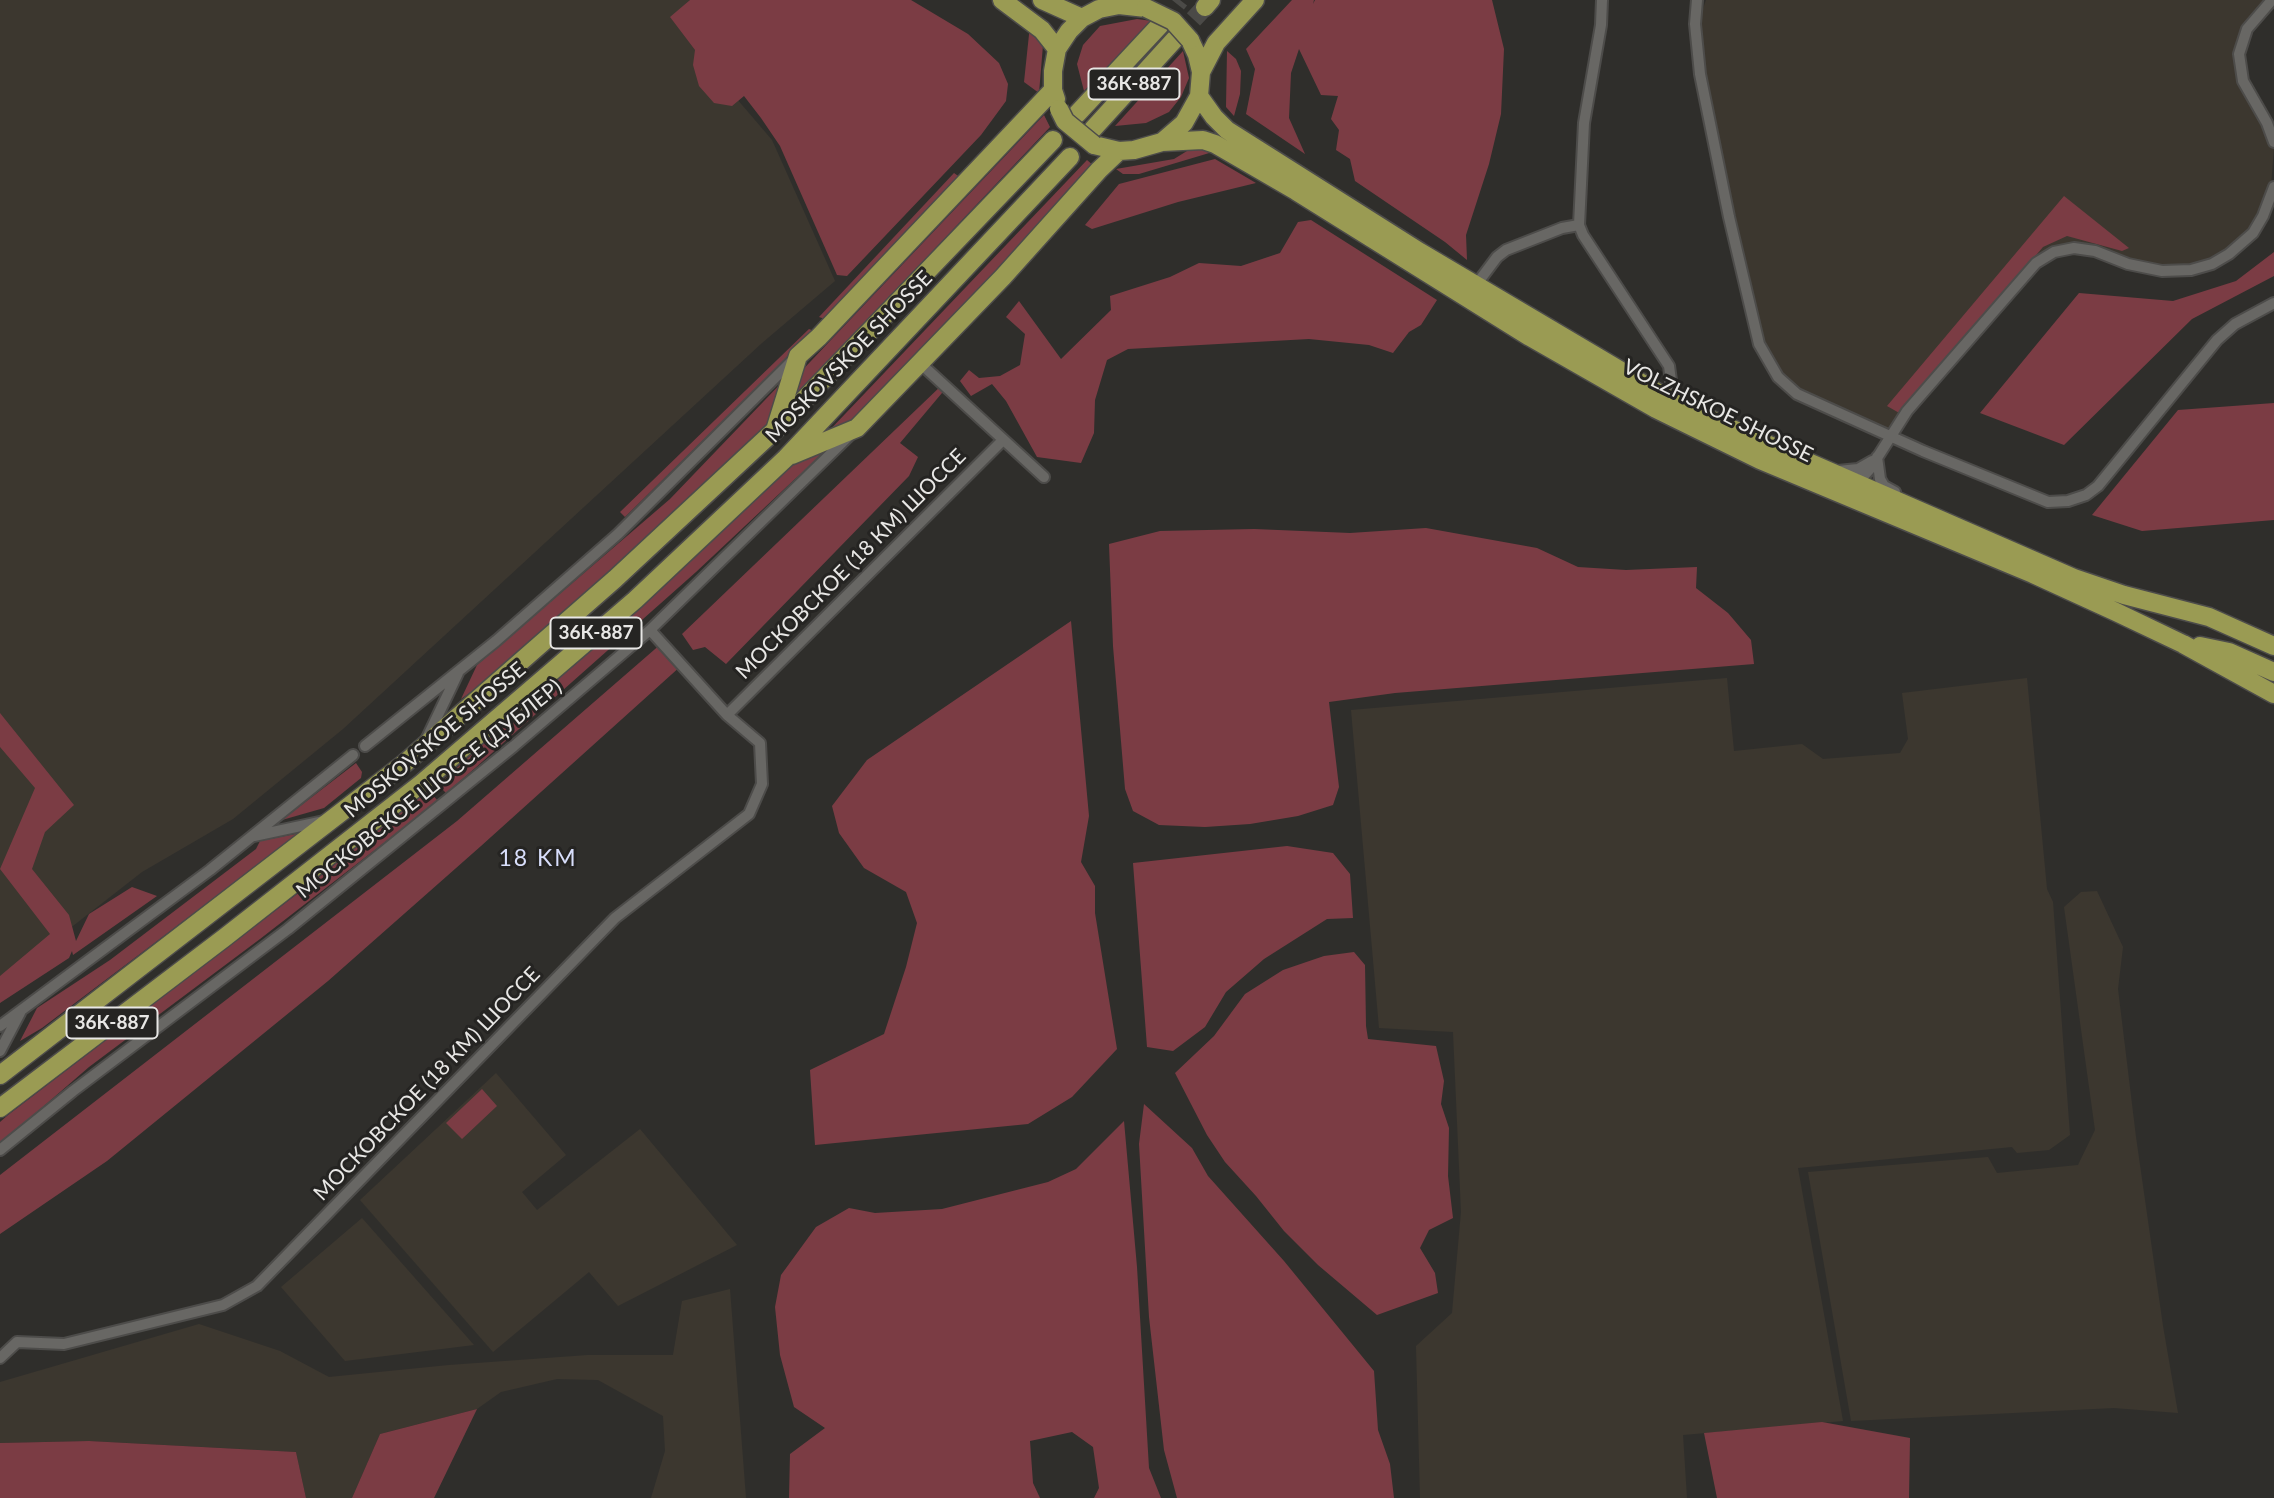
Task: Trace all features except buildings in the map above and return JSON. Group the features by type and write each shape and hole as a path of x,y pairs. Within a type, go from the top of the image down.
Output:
{"main road":[{"path":"1002,0 1042,30 1057,49"},
{"path":"1042,0 1082,18"},
{"path":"1201,72 1216,43 1255,0"},
{"path":"786,458 857,428 1003,277 1119,151 1065,121 1053,90 1057,49 1082,18 1122,2 1146,8 1173,21 1183,39 1197,55 1201,72 1199,96 1184,123 1162,142"},
{"name":"36К-887","path":"1077,114 1160,25"},
{"name":"36К-887","path":"1094,137 1183,39"},
{"path":"775,430 798,356 820,337 1053,90"},
{"name":"VOLZHSKOE SHOSSE","path":"1199,96 1227,130 1420,252 1666,399 1857,485 1878,502 2183,644 2274,694"},
{"name":"MOSKOVSKOE SHOSSE","path":"0,1075 335,819 423,748 615,579 775,430 1053,140"},
{"name":"VOLZHSKOE SHOSSE","path":"1119,151 1162,142 1203,140 1219,146 1608,383 1790,474 1943,521 2074,578 2124,595 2209,617 2274,646"},
{"name":"MOSKOVSKOE SHOSSE","path":"0,1108 399,802 635,600 786,458 1070,157"},
{"path":"2183,644 2229,652 2274,672"},
{"path":"383,779 399,802"}],"street":[{"path":"1602,0 1601,25 1584,123 1579,225 1669,366 1672,388 1666,399"},
{"path":"1697,0 1695,24 1700,75 1759,344 1778,377 1797,394 1891,437 2048,502 2068,501 2086,495 2098,486 2217,340 2235,324 2274,303"},
{"path":"2272,0 2247,29 2239,54 2243,80 2267,123 2274,142"},
{"path":"1790,474 1802,473 1841,488 1857,485 1907,411 2036,263 2054,252 2074,248 2095,251 2128,264 2162,271 2191,270 2212,264 2229,254 2253,233 2274,187"},
{"path":"1476,285 1497,257 1506,250 1562,228 1579,225"},
{"path":"365,746 459,671 618,534 798,356"},
{"path":"920,363 1044,477"},
{"name":"МОСКОВСКОЕ ШОССЕ (ДУБЛЕР)","path":"0,1150 73,1091 288,929 442,806 650,630 857,428"},
{"name":"МОСКОВСКОЕ (18 КМ) ШОССЕ","path":"727,715 1003,440"},
{"path":"1818,468 1850,472 1877,457"},
{"path":"1877,457 1877,470 1884,486 1930,508 1939,514 1943,521"},
{"name":"МОСКОВСКОЕ (18 КМ) ШОССЕ","path":"0,1358 18,1342 64,1345 223,1305 257,1286 615,918 749,814 762,784 760,743 727,715 650,630"},
{"path":"423,748 459,671"},
{"path":"0,1026 164,904 353,755"},
{"path":"251,836 335,819"},
{"path":"0,1051 21,1010"}],"shaded area":[{"path":"0,0 690,0 671,18 772,140 835,281 762,343 343,729 233,819 142,872 0,983"},
{"path":"690,0 911,0 968,34 999,63 1008,84 1006,101 981,135 847,276 837,275 780,146 761,118 744,96 732,106 714,103 699,86 693,65 695,50 670,17"},
{"path":"1292,0 1314,0 1313,4 1315,0 1492,0 1504,49 1501,114 1489,164 1466,235 1467,260 1355,181 1350,159 1336,150 1339,130 1331,119 1338,96 1321,95 1299,49 1291,73 1289,118 1305,154 1246,114 1255,69 1246,49"},
{"path":"1706,0 2270,0 2247,29 2239,66 2274,147 2270,199 2239,245 2203,266 2162,271 2074,248 2036,263 1890,437 1797,394 1768,363 1747,293 1695,32"},
{"path":"1137,19 1152,21 1084,91 1077,64 1083,45 1100,26"},
{"path":"1030,25 1044,33 1039,93 1024,82"},
{"path":"1183,51 1189,78 1181,97 1169,112 1146,123 1115,126"},
{"path":"1227,51 1236,59 1241,71 1240,94 1234,116 1226,107"},
{"path":"1044,115 1050,127 787,405 793,380"},
{"path":"1211,142 1216,151 1139,174 1123,174 1116,169 1174,159"},
{"path":"1215,159 1256,183 1178,202 1092,229 1085,225 1119,184"},
{"path":"1087,160 1095,167 852,422 825,435"},
{"path":"954,173 961,178 825,319 819,317"},
{"path":"2064,196 2129,248 2122,251 2067,236 2043,247 1901,414 1887,406"},
{"path":"1311,220 1437,300 1421,325 1409,332 1393,353 1369,345 1309,339 1128,349 1107,360 1095,400 1094,433 1081,463 1037,457 1006,401 992,384 971,396 960,381 969,370 979,378 1000,376 1020,365 1025,334 1006,317 1019,301 1061,359 1111,310 1110,296 1170,277 1199,263 1241,266 1280,253 1298,222"},
{"path":"2274,252 2274,276 2192,319 2064,445 1980,413 2079,293 2173,301 2236,281"},
{"path":"809,329 814,331 625,517 620,512"},
{"path":"787,377 770,422 676,512 489,679 461,699 477,665 670,499"},
{"path":"943,384 947,387 900,443 918,457 909,476 726,664 705,647 693,650 682,634"},
{"path":"2274,403 2274,520 2142,531 2092,515 2178,410"},
{"path":"843,438 446,793 438,785 799,458"},
{"path":"1426,528 1537,548 1578,567 1626,570 1697,567 1696,588 1728,613 1751,640 1754,664 1395,693 1329,702 1339,787 1333,805 1298,816 1250,824 1205,827 1159,825 1133,811 1125,789 1113,646 1109,544 1160,531 1254,529 1350,533"},
{"path":"1071,621 1089,816 1081,862 1095,886 1095,913 1117,1049 1072,1097 1028,1124 815,1145 810,1070 884,1034 917,923 906,892 864,868 839,833 832,806 867,760"},
{"path":"662,643 682,665 481,846 328,981 107,1161 0,1234 0,1175 457,821"},
{"path":"1727,678 1734,751 1802,744 1823,759 1900,753 1908,739 1902,693 2027,678 2047,889 2053,902 2070,1135 2049,1150 2017,1153 2012,1147 1798,1168 1843,1421 1683,1435 1687,1498 1420,1498 1416,1346 1452,1313 1461,1212 1453,1032 1379,1028 1351,710"},
{"path":"0,713 74,805 45,832 32,869 69,915 76,941 89,914 132,887 157,896 73,955 72,951 69,958 0,1003 0,976 50,934 0,869 35,788 0,747"},
{"path":"356,763 362,772 361,778 324,808 282,820"},
{"path":"428,790 438,801 89,1067 0,1144 0,1122 8,1115 318,878"},
{"path":"300,833 42,1028 20,1041 37,1008 110,960 256,849 260,841"},
{"path":"1287,846 1333,853 1350,874 1353,918 1327,919 1264,959 1226,992 1205,1027 1173,1051 1147,1047 1133,863"},
{"path":"2097,891 2123,947 2118,989 2136,1137 2178,1413 2114,1408 1851,1421 1808,1172 1988,1157 1997,1173 2078,1165 2095,1130 2064,907 2081,892"},
{"path":"1354,952 1365,965 1368,1039 1436,1046 1444,1081 1441,1104 1449,1128 1448,1176 1453,1218 1429,1230 1420,1248 1435,1273 1438,1293 1377,1315 1318,1265 1284,1231 1225,1162 1207,1135 1175,1073 1214,1036 1245,994 1283,970 1324,956"},
{"path":"496,1073 566,1155 522,1192 537,1210 640,1129 737,1245 618,1306 589,1272 493,1352 360,1200"},
{"path":"482,1089 497,1106 462,1139 446,1123"},
{"path":"1144,1104 1192,1148 1208,1176 1284,1261 1374,1371 1378,1430 1390,1464 1394,1498 1177,1498 1164,1450 1149,1317 1139,1144"},
{"path":"1124,1121 1137,1267 1149,1468 1161,1498 1094,1498 1099,1488 1093,1447 1072,1432 1030,1441 1033,1483 1040,1498 789,1498 790,1454 825,1428 794,1407 780,1355 775,1307 781,1275 816,1227 849,1208 875,1213 942,1209 1048,1182 1076,1169"},
{"path":"362,1218 474,1345 345,1361 281,1287"},
{"path":"730,1289 746,1498 651,1498 665,1451 663,1416 598,1380 557,1379 501,1392 477,1409 380,1434 352,1498 306,1498 296,1452 89,1441 0,1443 0,1382 199,1324 280,1351 329,1377 588,1355 673,1355 682,1301"},
{"path":"477,1409 434,1498 352,1498 380,1434"},
{"path":"1822,1422 1910,1438 1909,1498 1717,1498 1704,1433"},
{"path":"89,1441 296,1452 306,1498 0,1498 0,1443"}],"tunnel":[{"path":"1160,25 1180,0"},
{"path":"1175,39 1205,7"}],"district":[{"name":"18 KM","path":"538,859"}]}
